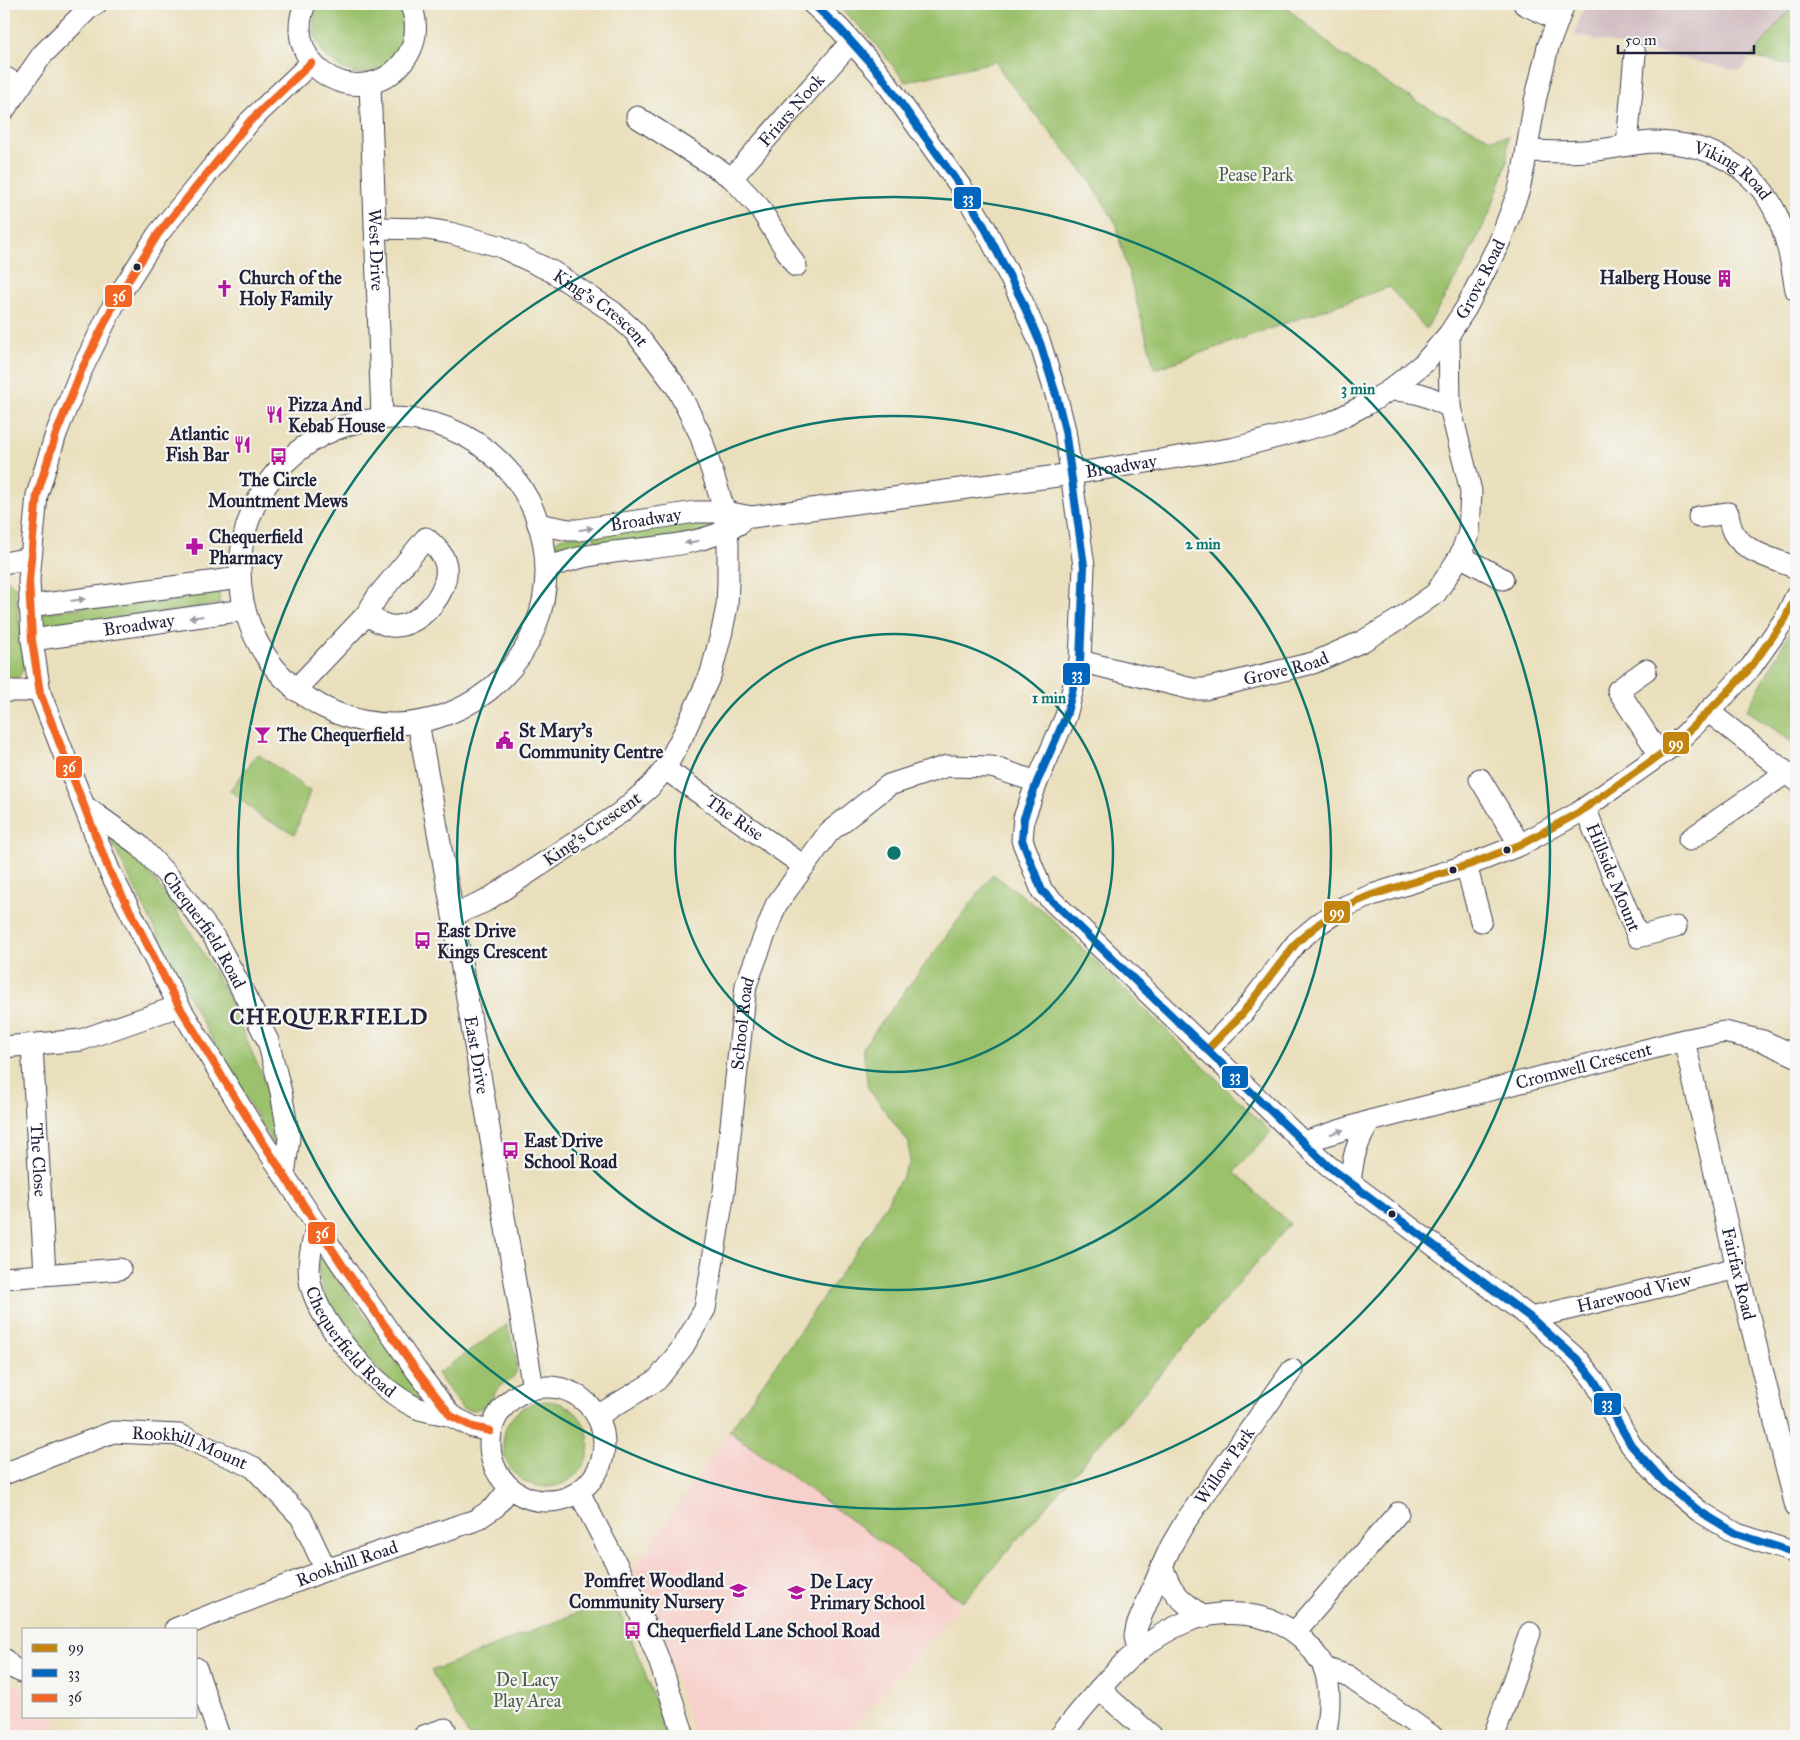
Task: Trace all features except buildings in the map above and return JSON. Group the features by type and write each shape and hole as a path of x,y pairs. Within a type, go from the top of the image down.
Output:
{"street":[{"path":"4,110 12,82 88,9 96,4"},
{"path":"304,4 299,31 303,48 311,63 323,74 338,82 354,85 370,84 388,77 402,65 412,49 416,31 414,12 410,4"},
{"path":"813,4 821,9 880,74 963,190 1022,301 1040,343 1061,414 1072,474 1084,566 1080,661 1066,716 1037,782 1024,818 1022,840 1042,891 1328,1166 1531,1318 1577,1359 1594,1380 1631,1445 1665,1483 1699,1511 1738,1534 1796,1553"},
{"path":"1524,4 1560,12"},
{"name":"Grove Road","path":"1080,661 1192,689 1205,689 1313,663 1362,641 1398,620 1436,593 1460,556 1469,532 1471,491 1450,407 1449,334 1466,308 1499,243 1519,190 1539,83 1548,46 1560,12"},
{"name":"Friars Nook","path":"732,178 851,42"},
{"path":"1627,145 1634,54"},
{"name":"Chequerfield Road","path":"311,63 250,121 158,234 116,300 82,369 56,434 37,495 30,558 32,640 39,687 109,870 179,1006 317,1225 400,1347 451,1416"},
{"name":"West Drive","path":"370,84 382,418"},
{"path":"637,117 732,178 759,208 796,266"},
{"name":"Viking Road","path":"1527,151 1562,152 1596,150 1651,142 1676,144 1719,155 1749,174 1764,192 1777,216 1786,240 1796,290"},
{"name":"King's Crescent","path":"375,228 450,233 499,246 553,272 613,312 635,332 677,388 700,434 726,522 728,582 727,606 722,632 711,673 683,735 665,769 650,787 620,814 484,902 453,915"},
{"name":"Broadway","path":"546,568 582,557 695,542 726,522 752,517 1072,474 1234,448 1330,422 1367,404 1390,390 1424,362 1449,334"},
{"path":"1390,390 1412,391 1450,407"},
{"path":"382,418 419,419 455,430 487,449 514,476 533,508 544,544 546,568 546,581 540,618 524,652 500,681 471,704 436,719 399,725 362,722 326,710 295,690 273,668 257,643 244,610 240,578 240,554 246,524 258,496 276,471 298,450 324,434 352,423 382,418"},
{"name":"Broadway","path":"538,524 578,530 695,512 726,522"},
{"path":"1699,517 1728,513 1732,530 1748,548 1796,568"},
{"path":"1460,556 1503,579"},
{"path":"4,563 30,558"},
{"name":"Broadway","path":"30,606 240,578"},
{"path":"1207,1050 1242,1014 1288,953 1320,923 1346,906 1362,898 1466,865 1520,845 1585,808 1674,745 1725,695 1762,653 1785,619 1796,596"},
{"name":"Broadway","path":"32,640 244,610"},
{"path":"295,690 366,615"},
{"path":"1646,670 1618,690 1660,755"},
{"path":"4,690 25,691 39,687"},
{"path":"1689,840 1791,776 1708,712"},
{"name":"East Drive","path":"418,722 453,915 533,1388"},
{"name":"School Road","path":"597,1416 657,1380 683,1347 705,1308 724,1191 746,986 776,905 828,832 889,785 947,766 992,767 1037,782"},
{"name":"The Rise","path":"665,769 804,866"},
{"path":"1480,779 1520,845"},
{"name":"Chequerfield Road","path":"84,806 139,845 170,878 214,937 268,1041 281,1092 289,1138 284,1175"},
{"name":"Hillside Mount","path":"1585,808 1638,937 1676,926"},
{"path":"1466,865 1481,921"},
{"path":"4,1047 32,1046 81,1040 179,1006"},
{"name":"Cromwell Crescent","path":"1304,1142 1370,1121 1684,1040 1724,1032 1763,1041 1796,1056"},
{"name":"Fairfax Road","path":"1684,1040 1737,1268 1796,1507"},
{"name":"The Close","path":"32,1046 45,1274"},
{"path":"1350,1183 1353,1157 1370,1121"},
{"name":"Chequerfield Road","path":"317,1225 310,1255 311,1285 326,1319 346,1349 387,1388 418,1408 451,1416 473,1427 490,1431"},
{"name":"Harewood View","path":"1531,1318 1737,1268"},
{"path":"4,1278 120,1269"},
{"name":"Willow Park","path":"1138,1651 1135,1636 1137,1626 1171,1546 1185,1522 1292,1370"},
{"path":"552,1387 570,1392 585,1402 597,1416 603,1432 604,1449 600,1466 591,1480 579,1492 566,1499 551,1502 536,1501 522,1496 499,1477 493,1464 489,1449 490,1431 498,1414 513,1398 533,1388 552,1387"},
{"name":"Rookhill Mount","path":"4,1474 113,1432 178,1435 254,1467 301,1518 326,1570"},
{"name":"Rookhill Road","path":"180,1628 326,1570 476,1520 495,1506 510,1488"},
{"path":"579,1492 632,1594 659,1660 684,1736"},
{"path":"1295,1632 1398,1513"},
{"path":"1162,1566 1176,1597 1203,1616"},
{"path":"1060,1736 1099,1689 1138,1651 1169,1630 1187,1622 1210,1614 1236,1614 1262,1618 1281,1624 1295,1632 1311,1647 1324,1668 1329,1698 1325,1736"},
{"path":"1494,1736 1530,1633"},
{"path":"4,1659 11,1667 22,1672"},
{"path":"1324,1668 1348,1676 1432,1736"},
{"path":"198,1674 219,1736"},
{"path":"1099,1689 1152,1736"},
{"path":"424,1736 444,1729"}],"shaded area":[{"path":"1587,4 1794,4 1740,71 1575,35 1580,15"},
{"name":"De Lacy Primary School","path":"729,1431 963,1602 847,1736 694,1736 666,1648 632,1571"},
{"path":"4,1670 14,1684 22,1685 22,1718 54,1718 62,1736 4,1736"}],"green space":[{"path":"319,4 405,4 404,48 381,69 367,73 353,72 340,67 328,58 320,46 315,33 314,18"},
{"name":"Pease Park","path":"836,4 1283,4 1342,55 1421,104 1491,139 1508,136 1507,162 1490,213 1463,266 1426,329 1389,287 1155,369 1117,225 1090,181 1004,76 996,61 906,82 866,33"},
{"path":"1794,4 1796,4 1796,66 1751,57"},
{"path":"715,520 717,525 713,532 595,548 594,532"},
{"path":"588,535 589,552 558,553 552,550 556,541 561,538"},
{"path":"4,576 15,587 25,666 14,681 8,684 4,684"},
{"path":"218,588 220,604 45,629 41,627 41,616 44,613"},
{"path":"1796,621 1796,745 1747,710"},
{"path":"258,754 310,791 295,834 261,817 230,790"},
{"path":"111,836 134,854 166,895 198,944 228,997 270,1094 282,1137 281,1158 197,1013 110,839"},
{"path":"993,874 1047,914 1271,1132 1234,1172 1290,1224 963,1602 729,1431 872,1229 910,1163 909,1143 868,1088 863,1047"},
{"path":"319,1257 322,1258 425,1398 422,1401 389,1384 332,1312 321,1284 316,1260"},
{"path":"507,1325 514,1348 517,1367 515,1375 496,1390 484,1406 473,1410 462,1408 437,1374"},
{"path":"546,1401 562,1405 576,1414 585,1428 589,1444 585,1460 576,1474 562,1483 546,1487 530,1483 516,1474 507,1460 503,1444 507,1428 516,1414 530,1405"},
{"name":"De Lacy Play Area","path":"610,1600 617,1604 644,1670 666,1736 469,1736 431,1671"}],"transit line":[{"name":"33","path":"813,4 840,29 880,74 963,190 984,226 1022,301 1040,343 1057,398 1065,430 1084,566 1080,661 1066,716 1037,782 1024,818 1022,840 1042,891 1328,1166 1531,1318 1577,1359 1594,1380 1631,1445 1665,1483 1699,1511 1737,1534 1796,1553"},
{"name":"36","path":"311,63 250,121 158,234 116,300 82,369 56,434 37,495 29,580 32,640 40,693 109,870 179,1006 251,1124 341,1263 416,1370 451,1416 473,1427 490,1431"},
{"name":"99","path":"1207,1050 1242,1014 1297,942 1320,923 1346,906 1372,895 1471,864 1520,845 1578,813 1674,745 1751,667 1785,619 1796,596"}],"place":[{"name":"Halberg House","path":"1725,278"},
{"name":"Church of the Holy Family","path":"225,288"},
{"name":"Pizza And Kebab House","path":"274,415"},
{"name":"Atlantic Fish Bar","path":"243,444"},
{"name":"The Circle Mountment Mews","path":"278,457"},
{"name":"Chequerfield Pharmacy","path":"195,547"},
{"name":"The Chequerfield","path":"263,735"},
{"name":"St Mary's Community Centre","path":"505,741"},
{"name":"East Drive Kings Crescent","path":"423,941"},
{"name":"East Drive School Road","path":"510,1151"},
{"name":"Pomfret Woodland Community Nursery","path":"738,1591"},
{"name":"De Lacy Primary School","path":"796,1592"},
{"name":"Chequerfield Lane School Road","path":"633,1631"}],"district":[{"name":"CHEQUERFIELD","path":"329,1016"}]}
